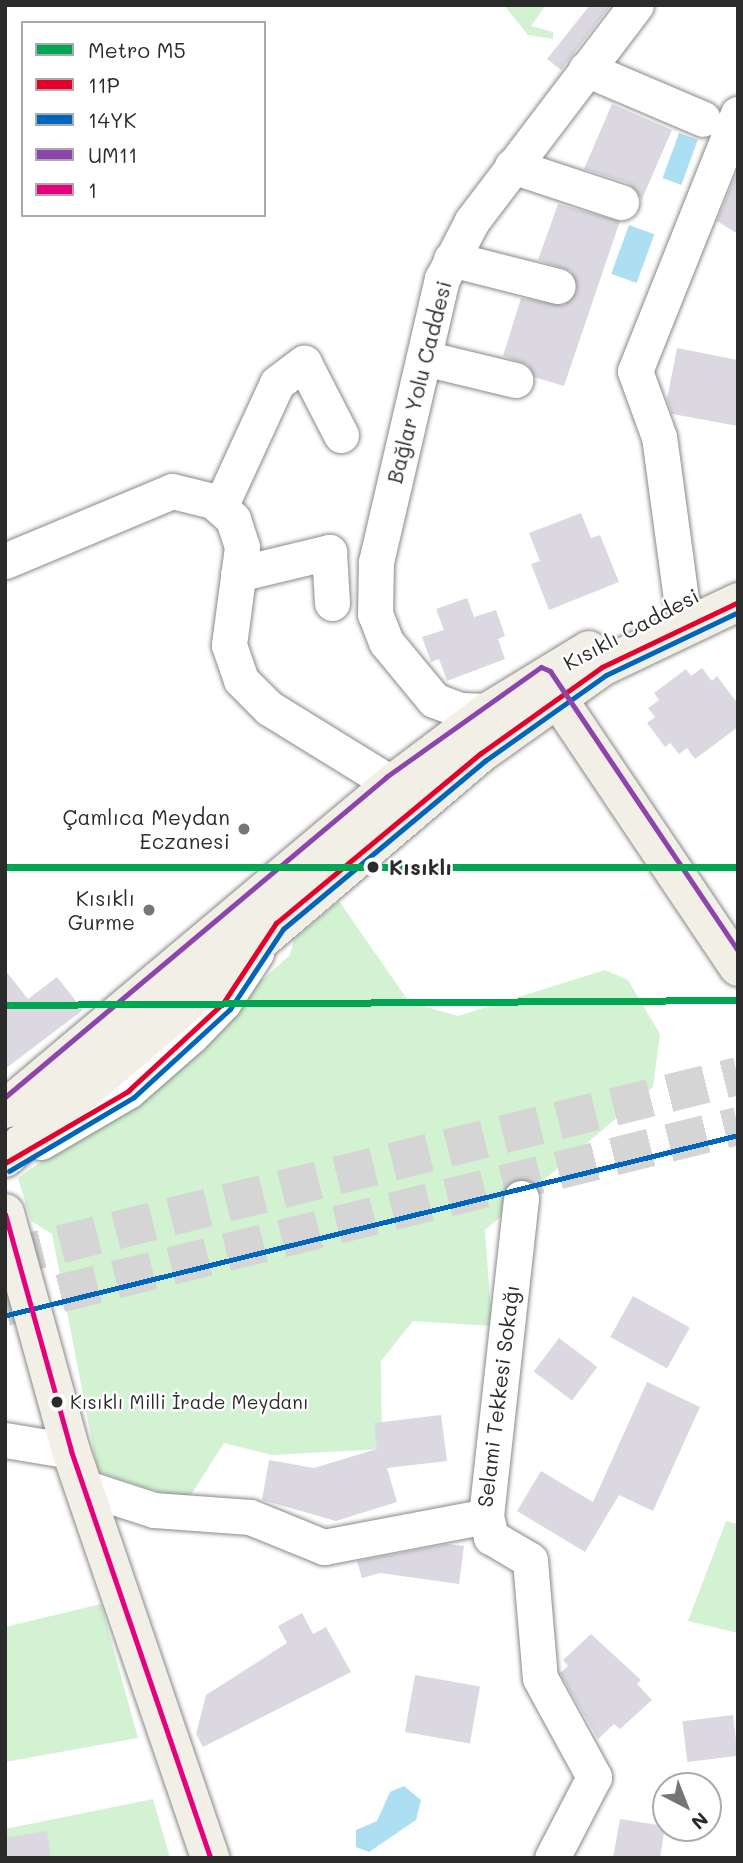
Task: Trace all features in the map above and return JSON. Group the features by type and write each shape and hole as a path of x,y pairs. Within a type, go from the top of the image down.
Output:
{"main road":[{"name":"Kısıklı Caddesi","path":"5,1161 276,923 481,753 551,687 681,599 738,576"},
{"path":"738,602 613,662 551,687 738,967"},
{"name":"Kısıklı Caddesi","path":"5,1109 392,784 489,711 551,687"},
{"path":"5,1213 11,1264 83,1487 210,1858"}],"street":[{"name":"Bağlar Yolu Caddesi","path":"489,711 460,710 434,700 386,642 375,614 376,562 424,358 451,260 512,166 636,5"},
{"path":"586,69 703,119"},
{"path":"681,599 659,437 635,371 738,114"},
{"path":"512,166 621,202"},
{"path":"451,260 558,286"},
{"path":"424,358 515,380"},
{"path":"220,507 276,383 304,363 341,435"},
{"path":"5,561 172,491 200,495 233,519 242,547 229,645 241,680 269,708 392,784"},
{"path":"237,574 329,552 332,603"},
{"name":"Selami Tekkesi Sokağı","path":"83,1487 154,1510 250,1517 324,1547 486,1516 521,1198"},
{"path":"5,1440 71,1451"},
{"path":"486,1516 491,1537 530,1560 540,1678 594,1777 552,1858"}],"green space":[{"path":"504,5 546,5 531,26 553,32 553,39 528,35"},
{"path":"339,901 409,1002 458,1016 605,970 628,980 660,1034 653,1087 485,1230 492,1326 413,1321 381,1361 382,1449 272,1455 224,1443 187,1501 98,1472 52,1234 31,1221 18,1178 132,1096 290,955 294,939"},
{"path":"726,1521 738,1524 738,1633 688,1621"},
{"path":"101,1604 138,1738 5,1762 5,1627"},
{"path":"153,1799 170,1858 5,1858 5,1829"}],"water":[{"path":"679,133 698,140 681,185 663,178"},
{"path":"629,225 654,234 637,283 611,274"},
{"path":"404,1786 421,1800 416,1820 369,1852 356,1847 356,1830 377,1821 390,1792"}],"building":[{"path":"590,5 611,5 561,70 547,59"},
{"path":"612,104 672,130 642,199 628,183 584,169"},
{"path":"738,169 738,234 717,221"},
{"path":"558,204 620,221 564,386 534,377 528,365 503,356 521,298 563,305 577,292 571,271 538,260"},
{"path":"677,348 738,360 738,426 672,414 667,399"},
{"path":"581,513 591,538 600,535 619,582 549,610 531,564 540,561 529,533"},
{"path":"467,598 474,617 496,610 505,636 498,639 505,659 447,681 439,659 431,662 422,637 444,630 436,609"},
{"path":"702,668 712,681 717,676 738,704 738,727 695,759 687,748 679,754 670,743 665,747 647,723 655,717 648,708 659,700 654,693 686,669 691,676"},
{"path":"5,970 28,999 57,977 83,1010 5,1069"},
{"path":"633,1296 690,1328 667,1369 610,1337"},
{"path":"559,1338 597,1367 572,1400 534,1372"},
{"path":"647,1382 700,1407 653,1511 619,1495 585,1552 517,1511 541,1471 593,1502"},
{"path":"441,1415 447,1461 387,1468 397,1502 336,1521 262,1500 269,1460 314,1468 377,1449 374,1423"},
{"path":"447,1544 464,1546 459,1584 380,1573 362,1578 357,1561"},
{"path":"302,1613 313,1634 326,1627 351,1672 203,1747 196,1734 206,1695 287,1643 278,1626"},
{"path":"591,1634 641,1680 637,1684 652,1700 620,1729 614,1724 598,1739 560,1673 568,1666 563,1660"},
{"path":"415,1675 480,1686 470,1744 405,1732"},
{"path":"733,1715 738,1756 687,1762 682,1721"},
{"path":"620,1819 652,1824 652,1842 662,1842 660,1858 613,1858"},
{"path":"47,1831 51,1858 5,1858 5,1838"}],"tunnel":[{"path":"5,1258 738,1076"},
{"path":"5,1307 738,1126"}],"metro line":[{"name":"M5","path":"5,867 738,867"},
{"name":"M5","path":"5,1005 738,1000"}],"transit line":[{"name":"11P","path":"5,1163 128,1091 223,1003 276,923 481,753 602,667 738,602"},
{"name":"14YK","path":"9,1171 134,1097 230,1009 283,929 486,760 606,675 738,612"},
{"name":"UM11","path":"5,1097 386,777 541,667 550,671 738,951"},
{"name":"14YK","path":"7,1315 738,1135"},
{"name":"1","path":"5,1214 71,1451 210,1858"}],"place":[{"name":"Çamlıca Meydan Eczanesi","path":"244,829"},
{"name":"Kısıklı","path":"373,867"},
{"name":"Kısıklı Gurme","path":"149,910"},
{"name":"Kısıklı Milli İrade Meydanı","path":"57,1402"}]}
